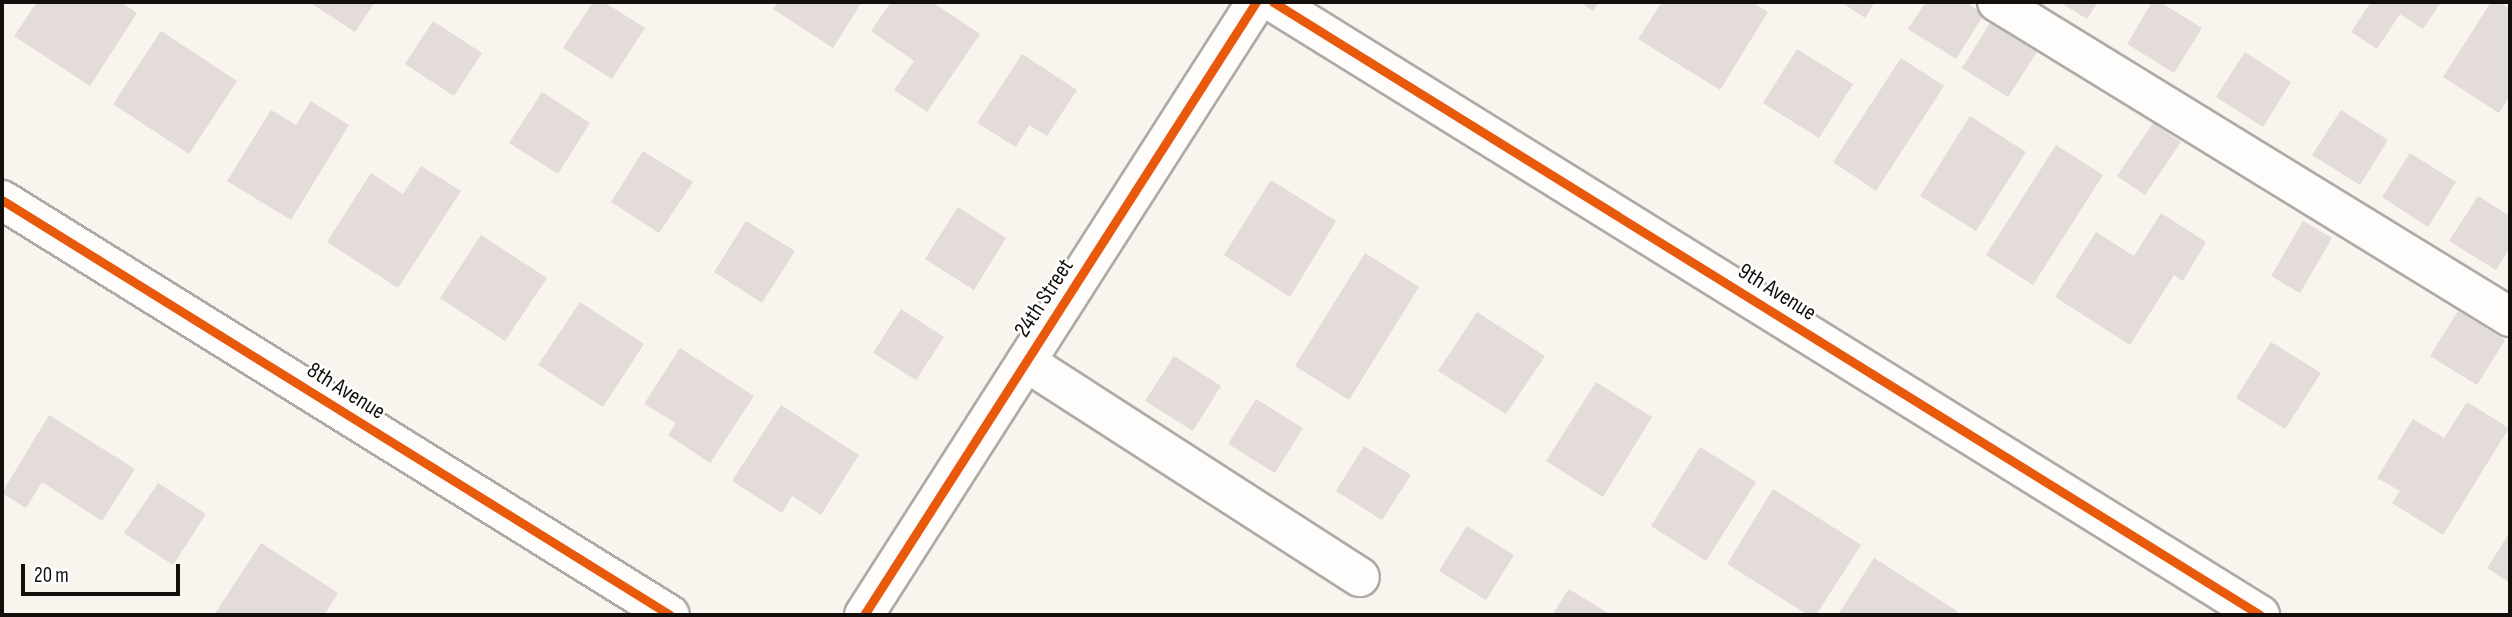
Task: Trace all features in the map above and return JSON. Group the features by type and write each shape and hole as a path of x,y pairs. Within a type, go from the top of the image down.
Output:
{"street":[{"name":"24th Street","path":"864,615 1256,2"},
{"name":"9th Avenue","path":"1273,2 2260,615"},
{"path":"1997,2 2510,317"},
{"name":"8th Avenue","path":"2,200 670,615"},
{"path":"1026,362 1360,577"}],"building":[{"path":"37,2 121,2 137,13 90,86 14,36"},
{"path":"309,2 375,2 355,32"},
{"path":"593,2 604,2 645,28 612,79 563,48"},
{"path":"778,2 862,2 833,48 773,9"},
{"path":"891,2 932,2 980,34 927,112 894,90 914,61 871,31"},
{"path":"1579,2 1599,2 1593,11"},
{"path":"1662,2 1752,2 1768,12 1720,90 1638,39"},
{"path":"1841,2 1875,2 1865,18"},
{"path":"1926,2 1965,2 1984,14 1956,59 1908,29"},
{"path":"2059,2 2098,2 2087,19"},
{"path":"2152,2 2160,2 2202,28 2174,73 2127,44"},
{"path":"2371,2 2441,2 2423,29 2400,14 2377,49 2351,32"},
{"path":"2491,2 2499,2 2510,9 2510,96 2499,113 2443,77"},
{"path":"433,21 482,53 454,96 405,64"},
{"path":"1990,23 2037,52 2008,97 1962,68"},
{"path":"161,31 237,81 189,154 113,104"},
{"path":"1797,49 1853,84 1819,138 1763,103"},
{"path":"2245,52 2291,82 2263,127 2216,97"},
{"path":"1022,54 1077,90 1047,136 1029,125 1016,147 977,123"},
{"path":"1901,58 1944,86 1876,191 1833,162"},
{"path":"542,92 590,123 558,174 509,143"},
{"path":"311,101 349,125 291,220 227,181 271,110 296,125"},
{"path":"2341,110 2388,140 2360,185 2312,155"},
{"path":"1970,116 2026,152 1976,231 1920,196"},
{"path":"2153,123 2181,142 2145,195 2117,176"},
{"path":"2056,145 2103,175 2033,285 1986,255"},
{"path":"643,151 693,182 659,233 611,202"},
{"path":"2410,153 2456,182 2428,227 2382,197"},
{"path":"421,166 461,191 398,288 327,242 371,173 403,194"},
{"path":"1271,180 1336,221 1290,297 1224,255"},
{"path":"2478,196 2510,216 2510,248 2496,270 2449,241"},
{"path":"958,207 1006,238 974,290 925,259"},
{"path":"2161,213 2206,242 2183,281 2174,275 2130,345 2055,297 2096,232 2134,256"},
{"path":"746,221 795,251 762,303 714,272"},
{"path":"2303,221 2332,238 2300,293 2271,276"},
{"path":"481,235 547,278 505,341 440,298"},
{"path":"1365,253 1419,287 1349,400 1295,366"},
{"path":"580,302 644,344 603,407 538,365"},
{"path":"901,309 944,337 916,380 873,353"},
{"path":"2458,311 2505,340 2477,385 2430,356"},
{"path":"1477,312 1545,356 1506,414 1438,371"},
{"path":"2271,342 2321,373 2285,429 2236,398"},
{"path":"680,348 754,396 710,463 668,435 676,423 644,404"},
{"path":"1174,356 1221,386 1193,431 1145,401"},
{"path":"1596,382 1652,417 1603,497 1546,461"},
{"path":"1256,399 1303,428 1275,473 1228,444"},
{"path":"2467,402 2509,428 2443,535 2392,503 2400,491 2377,478 2413,419 2444,438"},
{"path":"781,405 859,455 821,515 792,496 782,513 732,481"},
{"path":"49,415 135,469 102,521 42,482 26,508 2,493"},
{"path":"1364,446 1411,475 1382,520 1336,491"},
{"path":"1700,447 1756,482 1706,561 1651,526"},
{"path":"158,483 206,514 173,565 124,533"},
{"path":"1773,489 1861,545 1816,615 1808,615 1727,564"},
{"path":"1467,526 1514,555 1486,600 1439,571"},
{"path":"2510,532 2510,583 2487,568"},
{"path":"261,543 338,593 324,615 214,615"},
{"path":"1874,558 1957,611 1954,615 1838,615"},
{"path":"1569,589 1611,615 1552,615"}],"cycle path":[{"path":"864,615 1256,2"},
{"path":"1273,2 2260,615"},
{"path":"2,200 670,615"}]}
